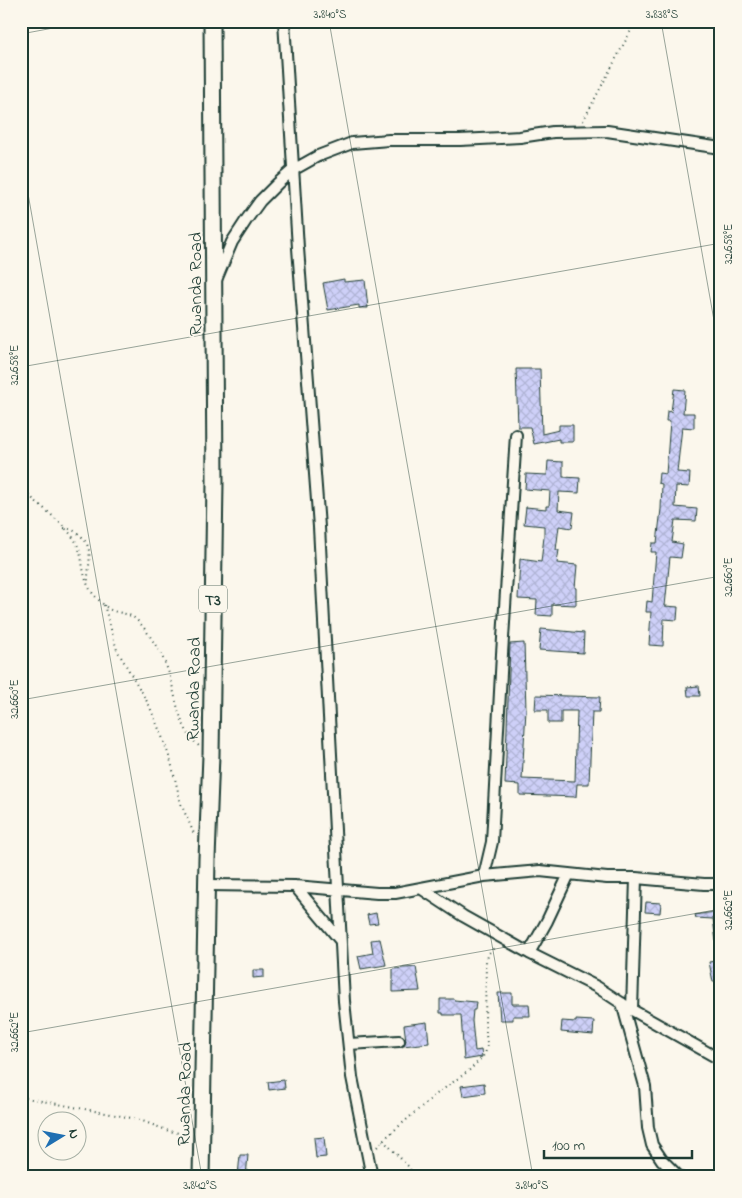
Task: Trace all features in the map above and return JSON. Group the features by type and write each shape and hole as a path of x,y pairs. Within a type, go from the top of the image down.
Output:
{"highway":[{"name":"Rwanda Road","path":"201,1177 215,482 212,21"}],"street":[{"path":"284,21 298,248 314,445 344,1001 352,1077 372,1177"},
{"path":"213,288 232,242 260,201 293,170 318,156 352,143 389,140 460,140 520,137 553,132 607,131 721,148"},
{"path":"484,876 492,842 516,435"},
{"path":"207,885 295,886 376,894 422,889 484,876 532,871 607,878 636,878 721,884"},
{"path":"529,953 547,921 568,874"},
{"path":"632,1010 636,878"},
{"path":"295,886 340,940"},
{"path":"422,889 462,916 529,953 597,987 632,1010 721,1060"},
{"path":"622,1002 645,1086 648,1128 652,1145 662,1160 679,1177"},
{"path":"349,1044 399,1041"}],"path":[{"path":"577,131 636,21"},
{"path":"21,489 64,528 76,542 80,551 83,571 93,594 112,610 133,618 150,638 168,667 180,719 185,730 191,739 211,755"},
{"path":"64,528 74,530 88,545 90,554 88,585"},
{"path":"104,605 117,650 141,689 155,719 171,762 181,804 207,859"},
{"path":"368,1158 383,1140 434,1096 483,1058 487,1046 485,1022 486,962 489,953 504,939"},
{"path":"21,1097 137,1119 169,1131 202,1138"},
{"path":"383,1140 409,1167 414,1177"}],"building":[{"path":"344,279 344,282 365,280 368,308 359,308 359,305 328,310 323,283"},
{"path":"516,369 540,369 542,434 559,430 559,425 573,425 573,442 559,442 559,439 534,444 530,427 518,427"},
{"path":"674,389 685,390 683,413 694,413 694,428 682,427 677,472 690,473 689,487 676,486 675,507 697,509 696,521 675,520 672,542 683,544 681,558 670,557 665,606 678,607 677,620 664,619 663,646 649,645 651,612 646,612 647,601 652,602 656,552 651,552 652,543 657,543 661,509 662,484 658,483 659,473 666,474 670,421 666,421 667,411 671,412"},
{"path":"548,461 563,462 563,477 580,478 579,493 559,492 558,510 574,512 572,528 559,526 556,550 559,550 557,563 577,565 576,605 552,604 552,616 536,615 537,600 518,599 520,559 541,562 544,537 544,526 524,524 526,507 546,509 546,506 549,506 550,491 525,489 526,474 547,475"},
{"path":"541,629 584,633 583,653 539,650"},
{"path":"524,643 526,710 522,779 575,781 577,711 561,711 561,723 548,723 548,710 535,710 536,695 600,697 599,712 592,712 589,784 577,784 576,797 520,795 520,785 505,784 510,644"},
{"path":"699,686 700,696 688,696 687,687"},
{"path":"646,902 661,903 660,913 645,912"},
{"path":"721,911 721,942 716,942 713,919 696,918 695,915"},
{"path":"376,913 378,923 369,924 367,915"},
{"path":"380,939 386,965 361,969 358,956 373,953 371,940"},
{"path":"721,960 721,981 713,982 709,962"},
{"path":"416,967 420,991 393,992 393,969"},
{"path":"253,970 264,970 264,977 253,978"},
{"path":"498,993 512,993 512,1004 529,1004 530,1016 513,1016 513,1020 500,1020"},
{"path":"440,999 476,1002 472,1021 475,1051 481,1050 482,1057 464,1060 461,1015 443,1015 443,1013 440,1013"},
{"path":"576,1020 594,1021 593,1035 561,1032 562,1021 576,1022"},
{"path":"427,1022 429,1043 403,1046 406,1041 404,1025"},
{"path":"284,1080 285,1088 269,1090 268,1082"},
{"path":"484,1083 485,1093 463,1096 461,1086"},
{"path":"324,1137 326,1157 316,1158 314,1138"},
{"path":"240,1155 248,1155 246,1177 238,1176"}]}
